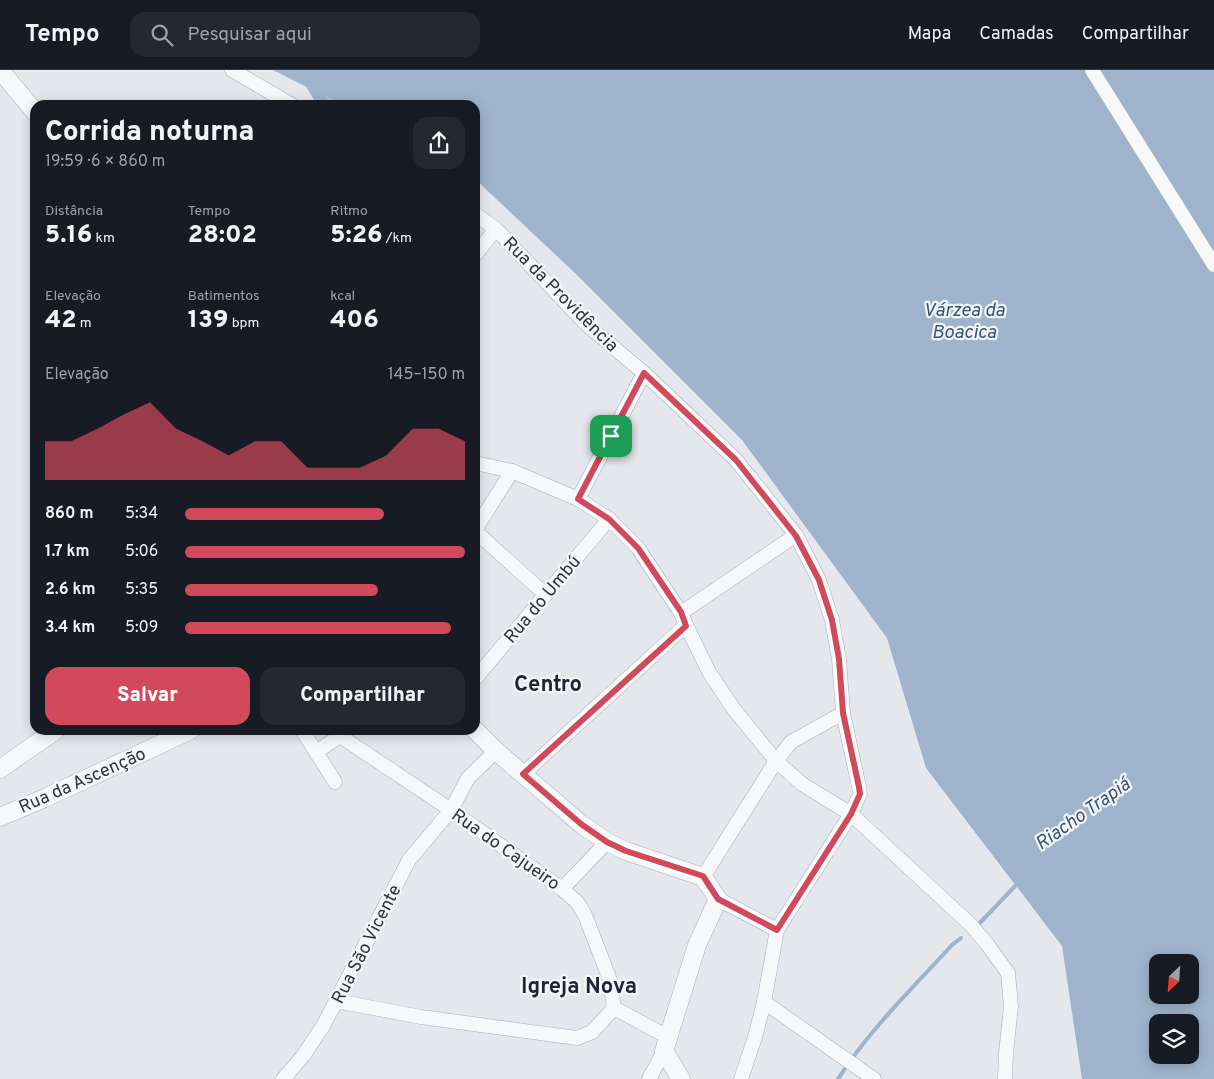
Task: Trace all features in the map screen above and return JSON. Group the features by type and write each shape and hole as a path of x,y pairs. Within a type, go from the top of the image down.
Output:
{"street":[{"path":"232,70 283,100"},
{"path":"1092,70 1214,265"},
{"path":"3,79 30,107"},
{"name":"Rua da Providência","path":"480,218 496,229 586,324 644,373 736,460 796,536 819,580 832,620 839,659 843,713 860,794 851,814 777,930"},
{"path":"480,249 496,229"},
{"path":"578,499 644,373"},
{"path":"480,463 512,471 578,499 609,519 638,548 683,619 710,672 728,701 776,762 802,784 851,814 971,925 988,944 1008,973 1010,1006 1005,1079"},
{"path":"480,522 512,471"},
{"name":"Rua do Umbú","path":"480,673 609,519"},
{"path":"480,535 546,594"},
{"path":"523,774 683,619 796,536"},
{"path":"703,876 776,762 791,742 843,713"},
{"path":"0,769 49,735"},
{"name":"Rua da Ascenção","path":"0,817 180,735"},
{"path":"305,735 334,782"},
{"path":"316,752 339,735"},
{"name":"Rua do Cajueiro","path":"345,735 562,888 577,902 585,915 610,980 614,1008"},
{"path":"480,735 581,824 607,842 626,851 703,876 718,899 777,930 756,1037 741,1079"},
{"name":"Rua São Vicente","path":"283,1079 304,1056 323,1026 409,860 451,810 468,778 496,750"},
{"path":"562,888 607,842"},
{"path":"649,1079 666,1044 697,945 718,899"},
{"path":"336,1001 421,1017 577,1038 592,1032 614,1008 666,1044 681,1079"},
{"path":"764,1002 839,1053 858,1072 874,1079"}],"water":[{"name":"Várzea da Boacica","path":"273,70 1214,70 1214,1079 1082,1079 1062,946 926,768 887,638 742,440 576,274 480,184 480,100 332,100"}],"waterway":[{"path":"303,70 321,100"},
{"name":"Riacho Trapiá","path":"976,927 1018,883"},
{"name":"Riacho Trapiá","path":"838,1079 877,1026 952,945 961,938"}],"district":[{"name":"Centro","path":"548,683"},
{"name":"Igreja Nova","path":"579,985"}],"route":[{"path":"644,373 736,460 796,536 819,580 832,620 839,659 843,713 860,794 851,814 777,930 718,899 703,876 626,851 607,842 581,824 523,774 686,626 681,612 638,548 609,519 578,499 611,436 644,373"}]}
